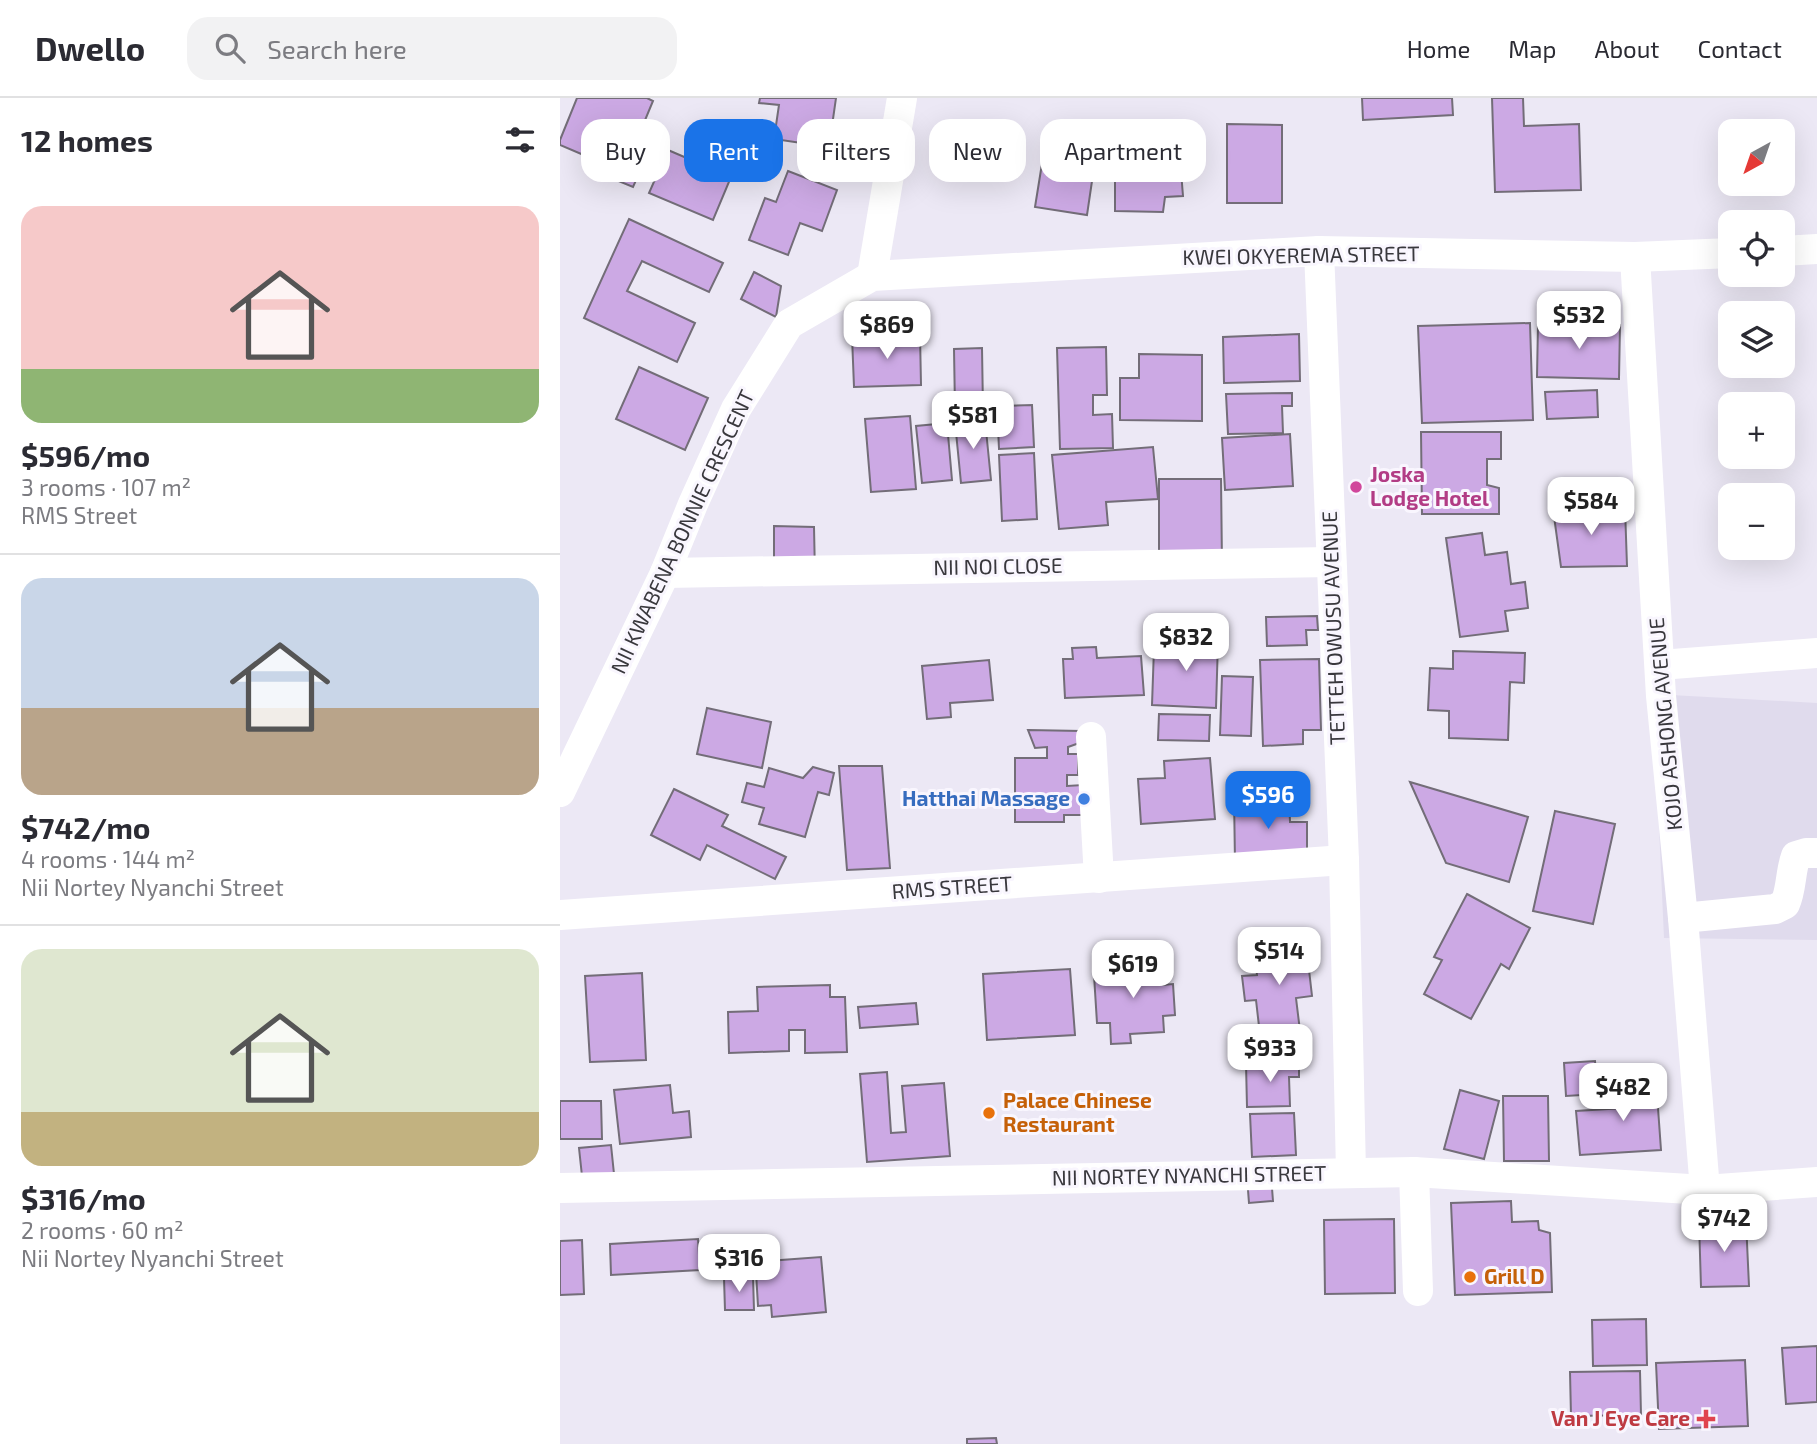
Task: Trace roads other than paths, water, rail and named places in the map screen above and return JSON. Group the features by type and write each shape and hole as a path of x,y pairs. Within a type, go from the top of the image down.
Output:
{"street":[{"path":"872,276 902,98"},
{"path":"1795,250 1817,249"},
{"name":"KWEI OKYEREMA STREET","path":"872,276 1319,251 1635,257 1718,254"},
{"name":"TETTEH OWUSU AVENUE","path":"1319,251 1343,860 1351,1172"},
{"name":"KOJO ASHONG AVENUE","path":"1635,257 1661,696 1684,918 1705,1190"},
{"name":"NII KWABENA BONNIE CRESCENT","path":"560,792 665,573 736,409 789,324 872,276"},
{"name":"NII NOI CLOSE","path":"665,573 1331,562"},
{"path":"1660,664 1817,653"},
{"path":"1091,737 1099,878"},
{"path":"1684,918 1775,909 1785,904 1790,893 1791,869 1796,856 1817,853"},
{"name":"RMS STREET","path":"560,915 1343,860"},
{"name":"NII NORTEY NYANCHI STREET","path":"560,1188 1351,1172 1414,1172 1705,1190 1817,1182"},
{"path":"1414,1172 1418,1291"}],"place":[{"name":"Joska Lodge Hotel","path":"1356,487"},
{"name":"Hatthai Massage","path":"1084,799"},
{"name":"Palace Chinese Restaurant","path":"989,1113"},
{"name":"Grill D","path":"1470,1277"},
{"name":"Van J Eye Care","path":"1706,1419"}]}
